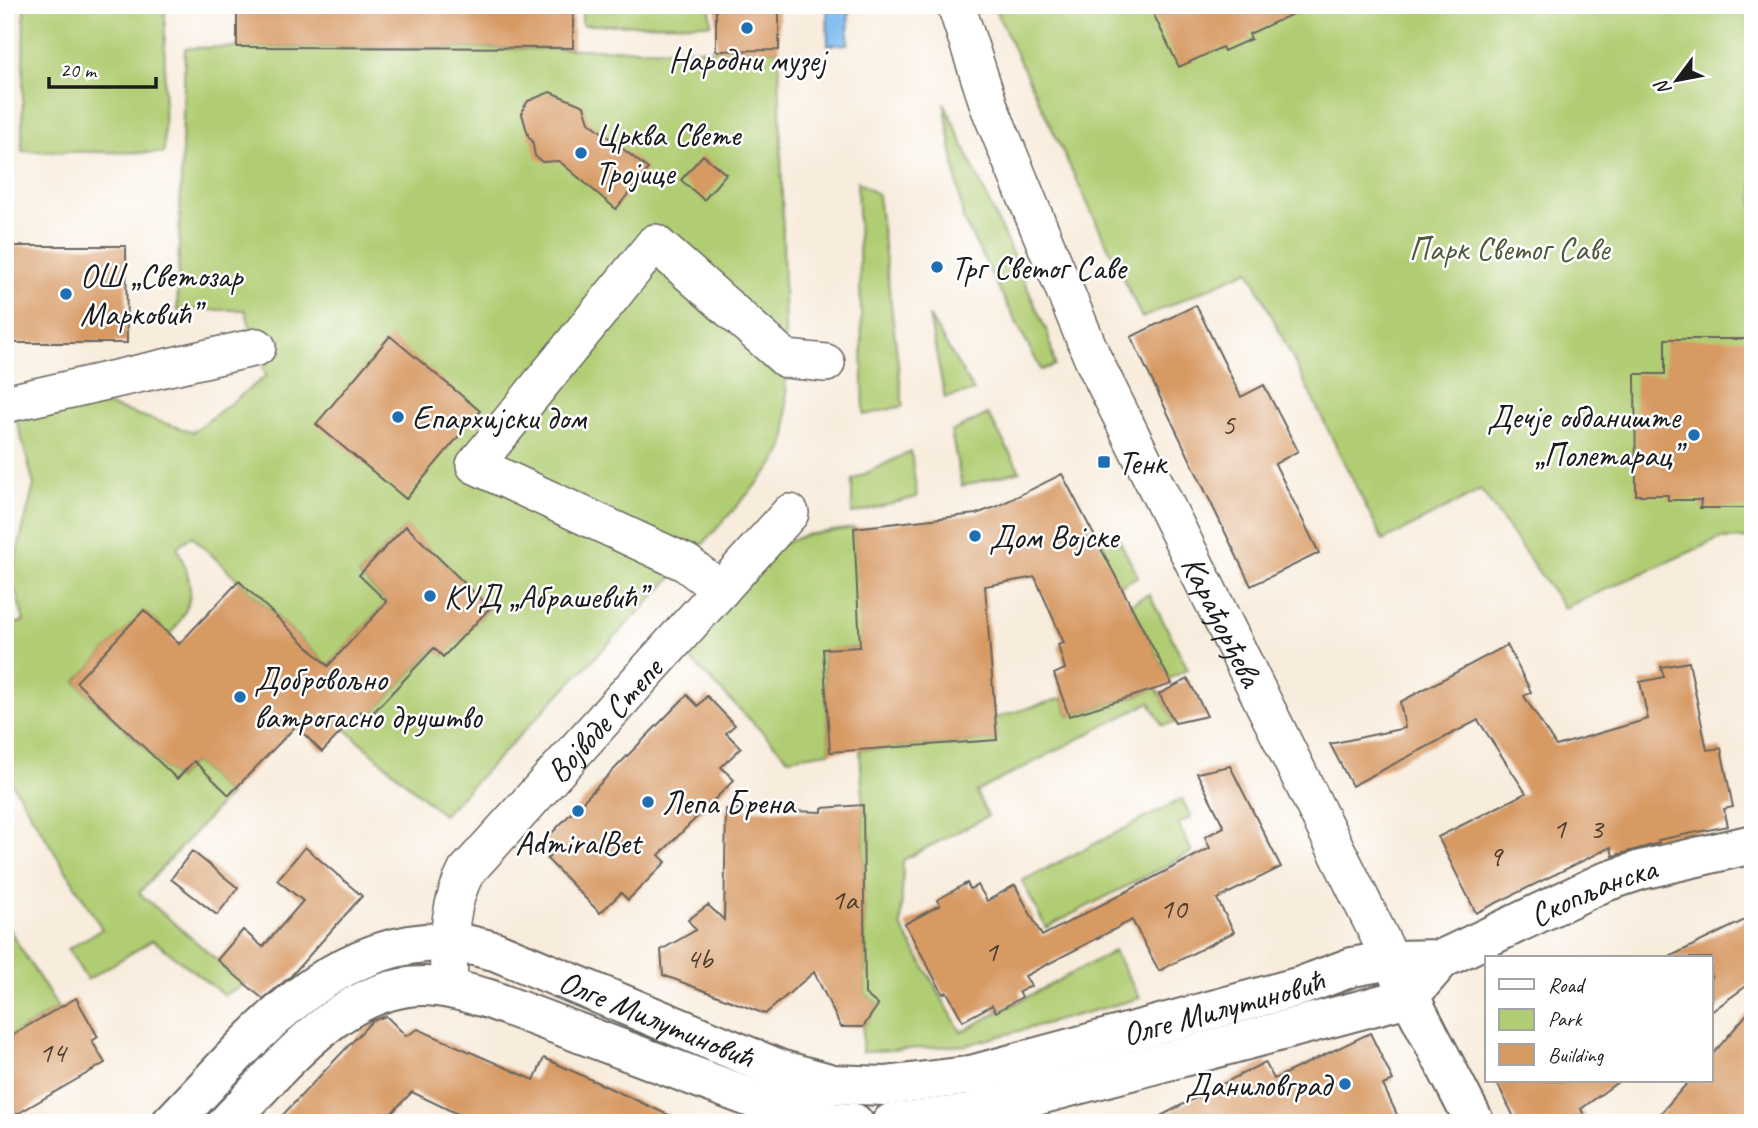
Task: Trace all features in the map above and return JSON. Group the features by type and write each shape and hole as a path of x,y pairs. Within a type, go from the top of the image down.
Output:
{"street":[{"name":"Карађорђева","path":"930,5 990,109"},
{"name":"Карађорђева","path":"956,5 990,109 1093,359 1409,997 1475,1123"},
{"path":"721,590 686,563 475,464 655,243 786,359 826,363"},
{"path":"5,404 257,347"},
{"name":"Војводе Степе","path":"448,988 451,911 456,891 466,872 790,513"},
{"name":"Скопљанска","path":"1442,959 1602,883 1641,870 1753,844"},
{"name":"Олге Милутиновић","path":"451,941 518,959 779,1069 833,1084 885,1086 967,1076 1301,986 1352,967 1391,960 1442,959"},
{"path":"171,1123 285,1008 314,984 367,955 400,946 451,941"},
{"path":"1409,997 1442,959"},
{"path":"227,1123 310,1037 336,1017 361,1002 391,990 423,986 448,988"},
{"name":"Олге Милутиновић","path":"448,988 489,999 770,1105 832,1122 854,1123"},
{"name":"Олге Милутиновић","path":"891,1123 968,1114 1409,997"},
{"path":"832,1122 833,1084"}],"green space":[{"path":"24,5 165,5 164,153 22,151"},
{"path":"582,5 710,5 711,24 582,25"},
{"name":"Парк Светог Саве","path":"993,5 1753,5 1753,538 1719,539 1564,608 1481,490 1383,541 1249,270 1142,318"},
{"path":"185,48 779,50 787,431 783,450 771,468 686,563 443,815 344,728 361,711 370,716 434,648 443,656 490,608 406,527 359,575 387,602 328,666 192,536 177,547 187,572 190,592 185,612 170,635 144,611 76,682 177,779 194,761 229,795 139,893 245,984 224,995 153,940 87,980 68,949 102,929 5,772 5,649 14,632 12,625 24,621 11,576 34,485 12,402 5,404 5,343 11,343 9,383 13,402 62,391 193,432 266,376 245,310 177,310"},
{"path":"944,102 1048,334 1055,365 1041,370 963,219"},
{"path":"857,181 878,195 903,406 864,415"},
{"path":"929,316 974,391 945,398"},
{"path":"988,414 1020,471 962,486 951,432"},
{"path":"911,451 917,497 852,514 852,480"},
{"path":"854,528 862,647 823,650 830,752 788,758 673,642 751,557 805,535"},
{"path":"1117,536 1138,576 1120,586 1090,550"},
{"path":"1149,594 1188,669 1169,679 1130,604"},
{"path":"1156,687 1175,723 1162,725 1150,702 976,792 988,816 903,860 901,926 961,1032 1114,951 1140,998 967,1045 862,1052 863,1027 878,1005 865,994 860,750 996,740 995,718 1062,698 1069,716"},
{"path":"1182,799 1191,817 1178,824 1192,852 1046,928 1022,881"},
{"path":"5,923 58,1008 5,1039"}],"water":[{"path":"827,5 849,5 848,44 828,45"}],"building":[{"path":"237,5 573,5 573,48 237,47"},
{"name":"Народни музеј","path":"716,5 779,5 779,50 716,51"},
{"path":"1149,5 1312,5 1249,34 1251,39 1224,51 1222,47 1179,67"},
{"name":"Црква Свете Тројице","path":"550,92 584,106 589,122 648,169 616,209 559,161 542,162 535,156 522,114 523,109 528,101"},
{"path":"703,155 726,174 704,200 681,180"},
{"name":"ОШ „Светозар Марковић”","path":"5,246 126,246 127,343 5,343"},
{"path":"1196,305 1241,397 1264,385 1298,451 1275,464 1319,553 1251,586 1131,337"},
{"name":"Епархијски дом","path":"390,336 480,411 406,499 316,424"},
{"name":"Дечје обданиште „Полетарац”","path":"1665,339 1753,339 1752,508 1700,508 1701,500 1668,500 1668,495 1636,495 1635,374 1665,374"},
{"path":"1062,474 1172,684 1069,716 1054,674 1065,669 1058,645 1064,643 1035,577 985,586 997,740 830,752 823,649 860,647 854,528 976,514"},
{"name":"Добровољно ватрогасно друштво","path":"406,526 490,608 443,657 434,648 370,716 361,711 322,752 296,726 229,795 194,761 177,779 76,682 144,610 179,644 239,581 328,666 387,602 359,575"},
{"path":"1507,645 1531,692 1524,696 1556,746 1648,719 1640,682 1664,677 1661,667 1689,662 1707,750 1721,748 1733,807 1724,809 1728,826 1658,840 1659,843 1613,856 1611,847 1476,913 1438,837 1526,793 1478,720 1352,786 1330,744 1405,728 1400,702"},
{"path":"1188,679 1207,716 1175,723 1159,694"},
{"name":"Лепа Брена","path":"687,695 698,706 707,696 735,725 726,733 741,748 721,767 734,780 659,855 666,862 628,900 621,893 600,913 547,859 550,856 539,846"},
{"path":"1230,766 1281,867 1217,899 1234,932 1159,971 1132,920 1025,976 1031,986 1019,992 1022,997 996,1012 992,1005 963,1021 947,992 943,994 905,924 940,905 937,900 967,883 970,889 978,885 987,901 1015,885 1042,936 1210,848 1205,837 1224,827 1197,773"},
{"path":"863,805 865,994 878,1005 863,1027 841,1027 814,972 765,1014 663,975 661,950 696,930 688,920 708,905 724,920 726,809 822,812 822,808"},
{"path":"305,847 362,896 291,976 263,999 217,960 243,930 263,947 303,901 277,880"},
{"path":"192,851 238,888 217,915 171,879"},
{"path":"1753,916 1753,981 1712,1011 1712,956 1671,956"},
{"path":"76,998 98,1037 92,1041 105,1063 5,1121 5,1039"},
{"path":"1753,1007 1753,1123 1652,1123 1688,1082 1712,1082 1712,1055"},
{"path":"386,1016 406,1036 418,1029 534,1080 544,1058 686,1123 476,1123 412,1092 382,1123 275,1123 372,1021"},
{"path":"1370,1033 1393,1080 1383,1085 1401,1123 1147,1123 1265,1062 1274,1079"},
{"path":"1496,1082 1618,1082 1581,1109 1588,1123 1517,1123"}],"place":[{"name":"Народни музеј","path":"747,28"},
{"name":"Црква Свете Тројице","path":"581,153"},
{"name":"Трг Светог Саве","path":"937,267"},
{"name":"ОШ „Светозар Марковић”","path":"66,294"},
{"name":"Епархијски дом","path":"398,417"},
{"name":"Дечје обданиште „Полетарац”","path":"1694,435"},
{"name":"Тенк","path":"1104,462"},
{"name":"Дом Војске","path":"975,536"},
{"name":"КУД „Абрашевић”","path":"430,596"},
{"name":"Добровољно ватрогасно друштво","path":"240,697"},
{"name":"Лепа Брена","path":"648,802"},
{"name":"AdmiralBet","path":"578,811"},
{"name":"Даниловград","path":"1345,1084"}]}
